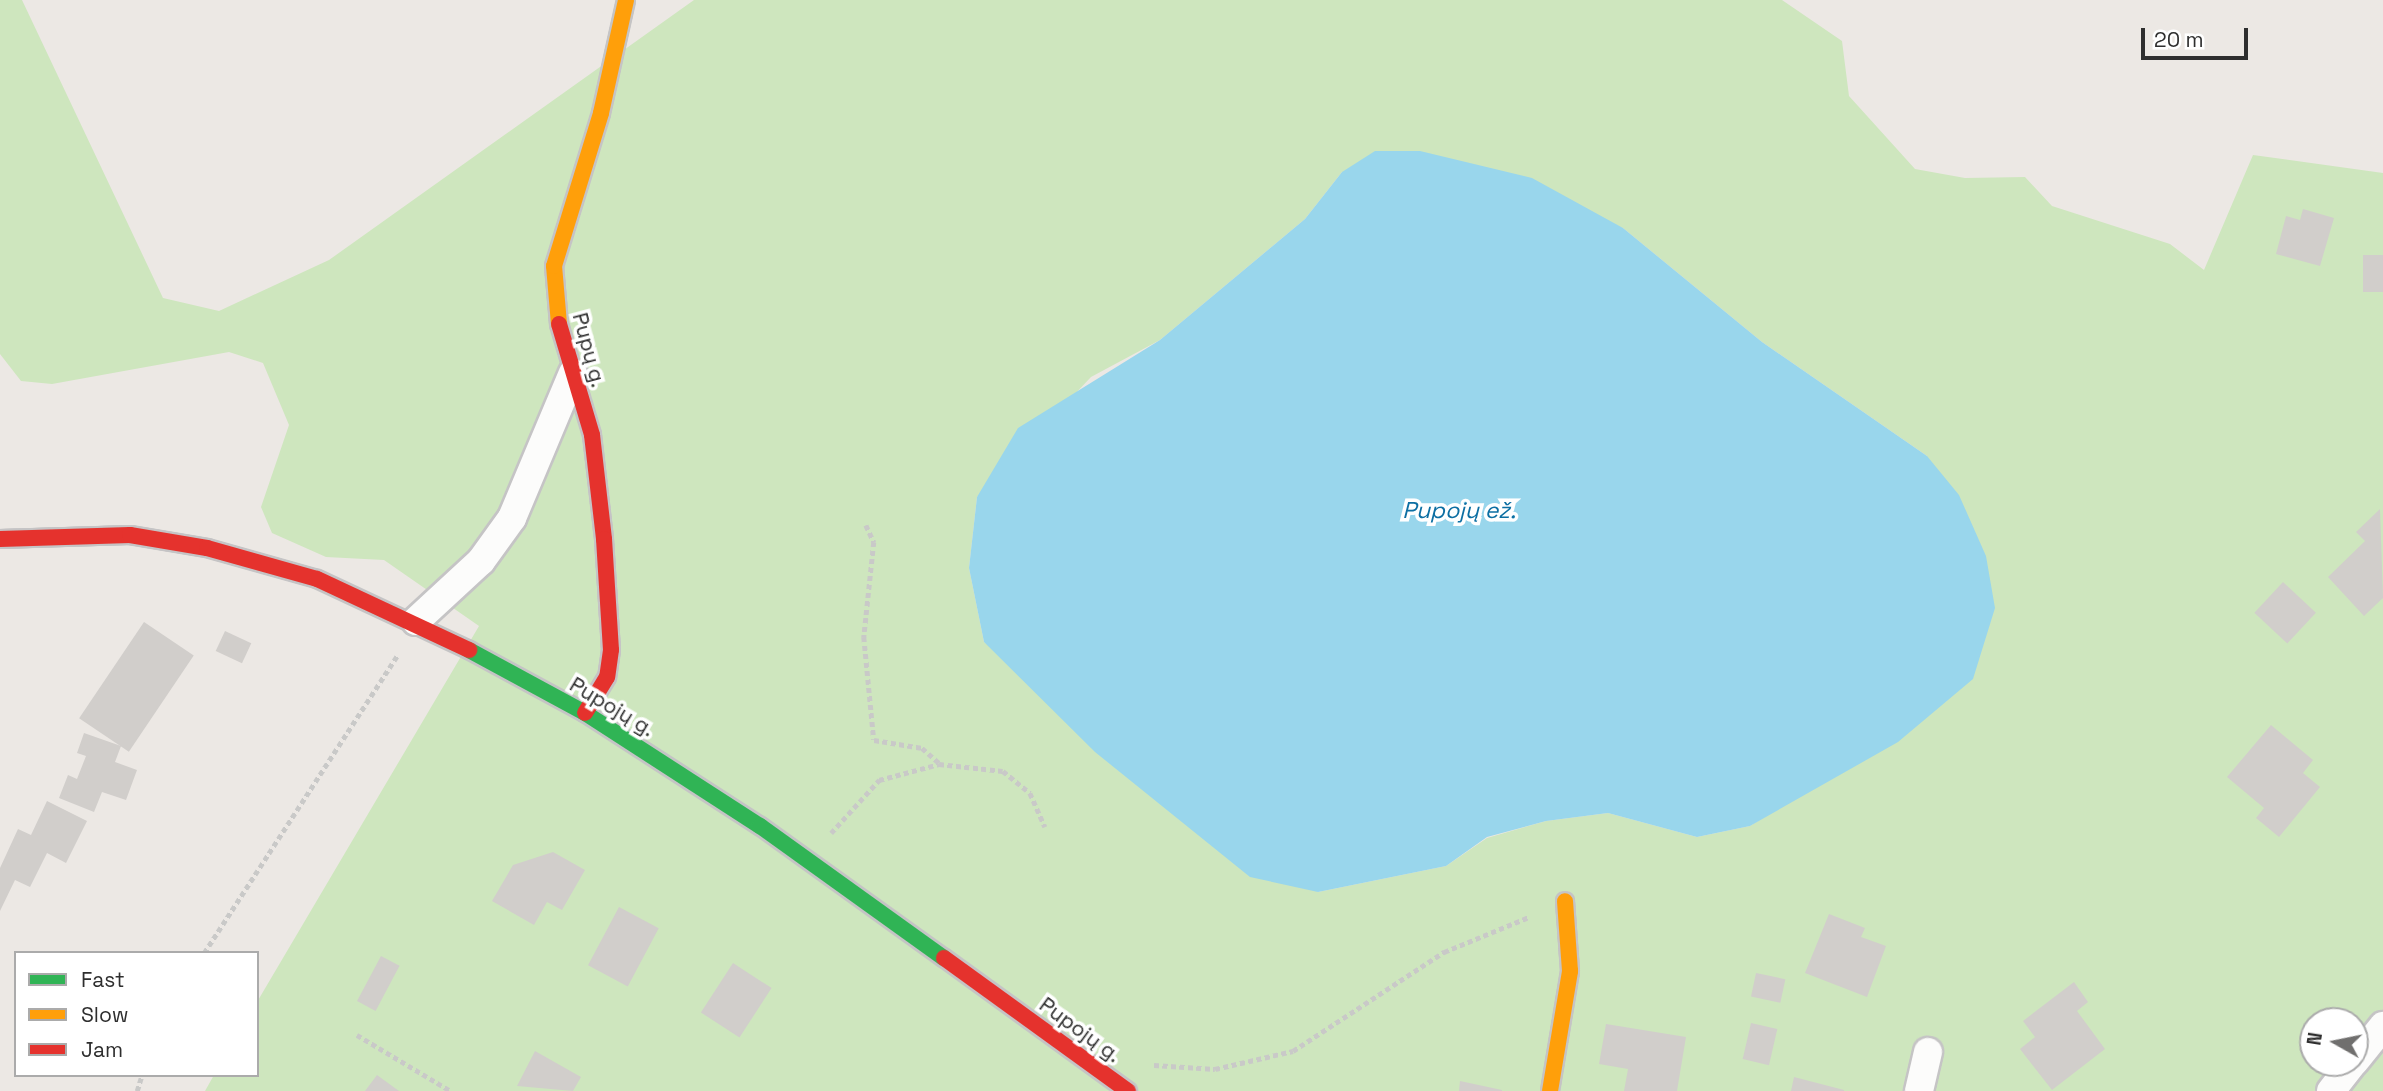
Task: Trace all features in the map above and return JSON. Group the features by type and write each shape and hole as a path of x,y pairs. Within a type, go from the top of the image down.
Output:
{"street":[{"name":"Pupų g.","path":"585,713 607,677 611,650 592,435 557,316 554,266 601,113 626,0"},
{"path":"416,621 481,561 512,518 573,373"},
{"name":"Pupojų g.","path":"0,539 130,535 207,548 317,579 416,621 585,713 807,859 1124,1088"},
{"path":"1550,1091 1570,971 1565,901"},
{"path":"2369,1043 2383,1026"},
{"path":"1919,1091 1928,1052"},
{"path":"2331,1091 2342,1077"}],"path":[{"path":"866,525 874,542 864,637 874,740 922,748 939,764"},
{"path":"205,951 287,818 370,704 416,621"},
{"path":"807,859 879,780 939,764 1003,771 1031,793 1045,827"},
{"path":"1124,1088 1166,1062 1215,1069 1293,1051 1444,952 1565,901"},
{"path":"357,1035 451,1091"}],"green space":[{"path":"0,0 22,0 163,298 219,311 329,260 694,0 1782,0 1842,41 1849,96 1915,169 1965,178 2025,177 2052,206 2170,244 2204,270 2253,155 2383,173 2383,1091 205,1091 213,1077 259,1077 259,999 479,626 384,560 326,557 272,533 261,507 289,425 263,363 229,352 52,384 21,381 0,354","holes":["1342,172 1623,228 1762,342 1927,456 1806,790 1750,826 1697,837 1608,813 1546,821 1487,838 1446,866 1318,892 984,642 969,568 977,497 1091,377 1160,340 1305,219"]}],"water":[{"name":"Pupojų ež.","path":"1375,151 1420,151 1532,178 1623,228 1762,342 1927,456 1959,495 1986,556 1995,608 1973,679 1898,742 1750,826 1697,837 1608,813 1546,821 1487,837 1446,866 1318,892 1250,877 1095,752 984,642 969,568 977,497 1018,428 1160,340 1305,219 1342,172"}],"building":[{"path":"2303,209 2334,218 2320,266 2276,254 2286,216 2300,220"},
{"path":"2363,255 2383,255 2383,292 2363,292"},
{"path":"2380,509 2383,598 2364,616 2328,577 2365,541 2356,532"},
{"path":"2283,582 2316,613 2287,643 2254,613"},
{"path":"144,622 194,656 129,752 79,718"},
{"path":"225,631 251,643 242,663 216,651"},
{"path":"2271,725 2313,760 2303,773 2320,787 2279,837 2256,818 2264,808 2227,777"},
{"path":"84,733 121,746 115,762 137,770 126,800 102,792 94,812 59,798 68,775 77,779 86,756 77,753"},
{"path":"47,801 87,821 66,863 47,853 30,887 15,880 0,911 0,868 18,829 31,835"},
{"path":"553,852 585,870 562,910 547,902 534,925 492,901 513,865"},
{"path":"619,907 659,928 628,986 588,965"},
{"path":"1829,914 1865,928 1861,937 1886,946 1867,997 1805,973"},
{"path":"381,956 400,966 376,1011 357,1001"},
{"path":"733,963 772,988 739,1038 701,1012"},
{"path":"1756,973 1785,979 1780,1003 1751,996"},
{"path":"2074,982 2088,1002 2077,1011 2105,1049 2052,1090 2020,1049 2035,1037 2023,1021"},
{"path":"1751,1023 1777,1029 1769,1065 1743,1059"},
{"path":"1606,1024 1686,1037 1677,1091 1624,1091 1628,1069 1599,1064"},
{"path":"535,1051 581,1077 573,1091 517,1086"},
{"path":"377,1075 399,1091 365,1091"},
{"path":"1794,1077 1844,1090 1844,1091 1791,1091"},
{"path":"1460,1081 1502,1090 1502,1091 1459,1091"}],"traffic: fast":[{"path":"469,650 585,713 760,826 944,958"}],"traffic: slow":[{"path":"559,324 554,266 601,113 626,0"},
{"path":"1550,1091 1570,971 1565,901"}],"traffic: jam":[{"path":"559,324 592,435 604,539 611,650 607,677 585,713"},
{"path":"0,539 130,535 207,548 317,579 469,650"},
{"path":"944,958 1128,1091"}]}
